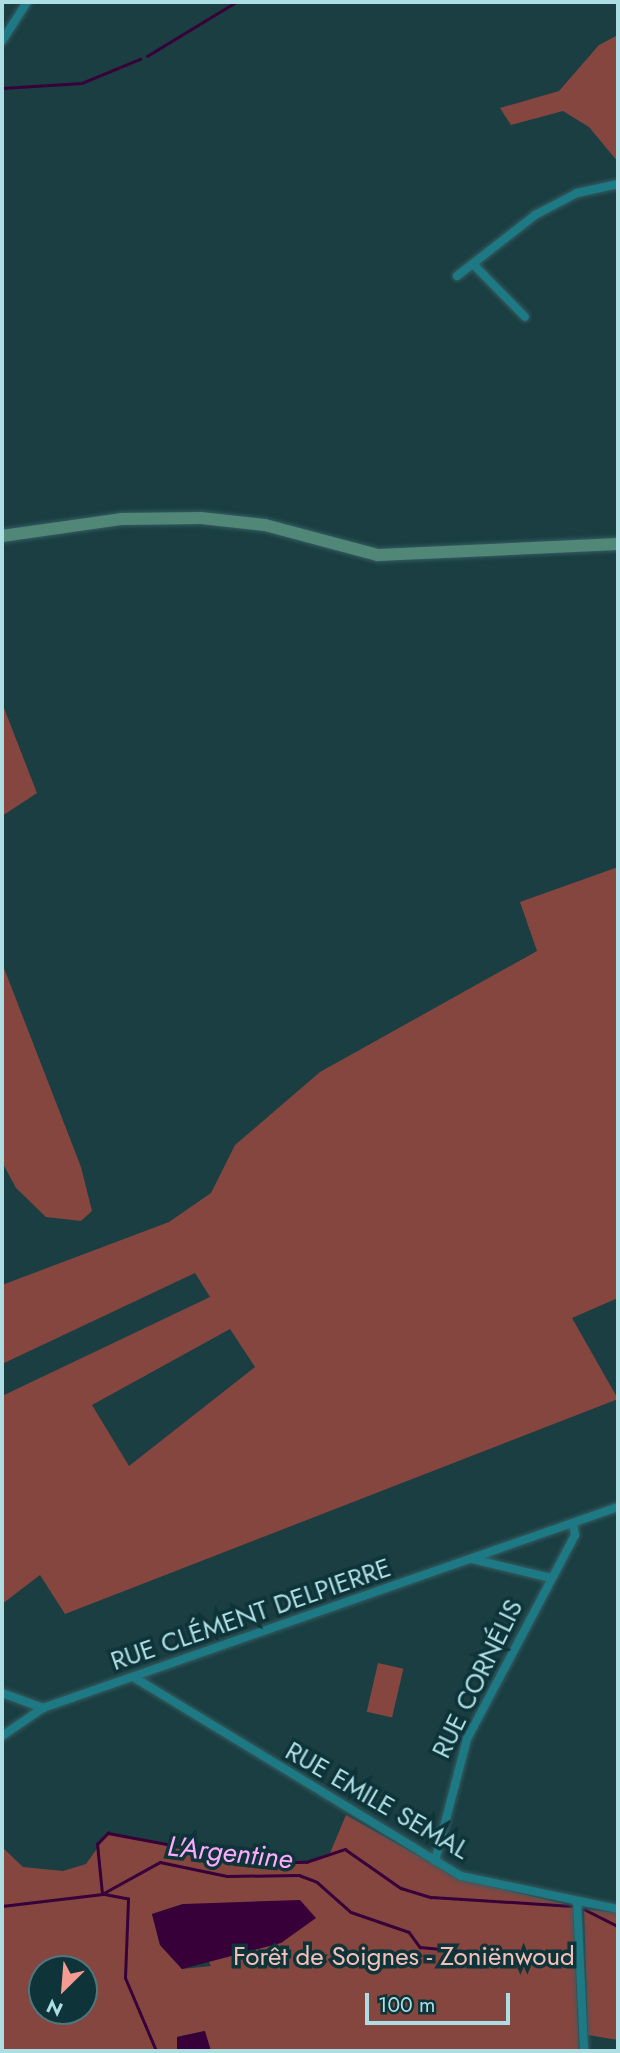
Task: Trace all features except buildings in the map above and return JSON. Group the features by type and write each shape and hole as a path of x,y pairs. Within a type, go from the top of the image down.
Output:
{"main road":[{"path":"2,536 121,519 201,518 265,525 379,555 618,544"}],"street":[{"path":"2,41 27,2"},
{"path":"457,276 535,215 577,193 618,184"},
{"path":"473,264 526,317"},
{"name":"RUE CLÉMENT DELPIERRE","path":"2,1736 43,1708 618,1507"},
{"name":"RUE CORNÉLIS","path":"435,1861 467,1740 575,1535 573,1523"},
{"path":"472,1559 551,1578"},
{"name":"RUE EMILE SEMAL","path":"135,1678 435,1861 480,1882 618,1909"},
{"path":"2,1693 43,1708"},
{"path":"578,1900 584,2051"}],"green space":[{"path":"618,35 618,162 589,127 563,111 511,125 500,108 559,91 599,45"},
{"path":"2,703 37,793 2,816"},
{"path":"618,867 618,1298 572,1318 618,1399 65,1614 40,1575 2,1604 2,1396 210,1297 195,1273 2,1364 2,1285 169,1222 211,1193 235,1145 320,1072 537,951 520,902","holes":["230,1329 255,1367 129,1466 92,1405"]},
{"path":"2,963 81,1167 92,1211 81,1221 46,1217 16,1188 2,1162"},
{"path":"378,1663 403,1669 392,1718 367,1712"},
{"name":"Forêt de Soignes - Zoniënwoud","path":"346,1815 460,1879 573,1906 579,2051 211,2051 204,2031 177,2037 177,2051 2,2051 2,1847 23,1867 63,1871 86,1864 108,1833 268,1863 306,1862 330,1853","holes":["183,1904 211,1966 182,1969 160,1945 152,1914"]},
{"path":"584,1909 618,1913 618,2040 588,2035"}],"shaded area":[{"path":"300,1900 316,1918 281,1943 182,1969 160,1945 152,1914 183,1904"},
{"path":"205,2031 211,2051 177,2051 177,2037"}],"waterway":[{"path":"147,56 236,2"},
{"path":"2,88 82,83 140,59"},
{"name":"L'Argentine","path":"156,2051 125,1978 128,1899 102,1894 97,1844 108,1833 268,1863 306,1862 345,1849 401,1888 431,1897 573,1906"},
{"name":"L'Argentine","path":"2,1906 102,1894 160,1862 227,1876 299,1875 317,1882 351,1912 409,1932 420,1947 552,1960"},
{"name":"L'Argentine","path":"584,1909 618,1926"}]}
